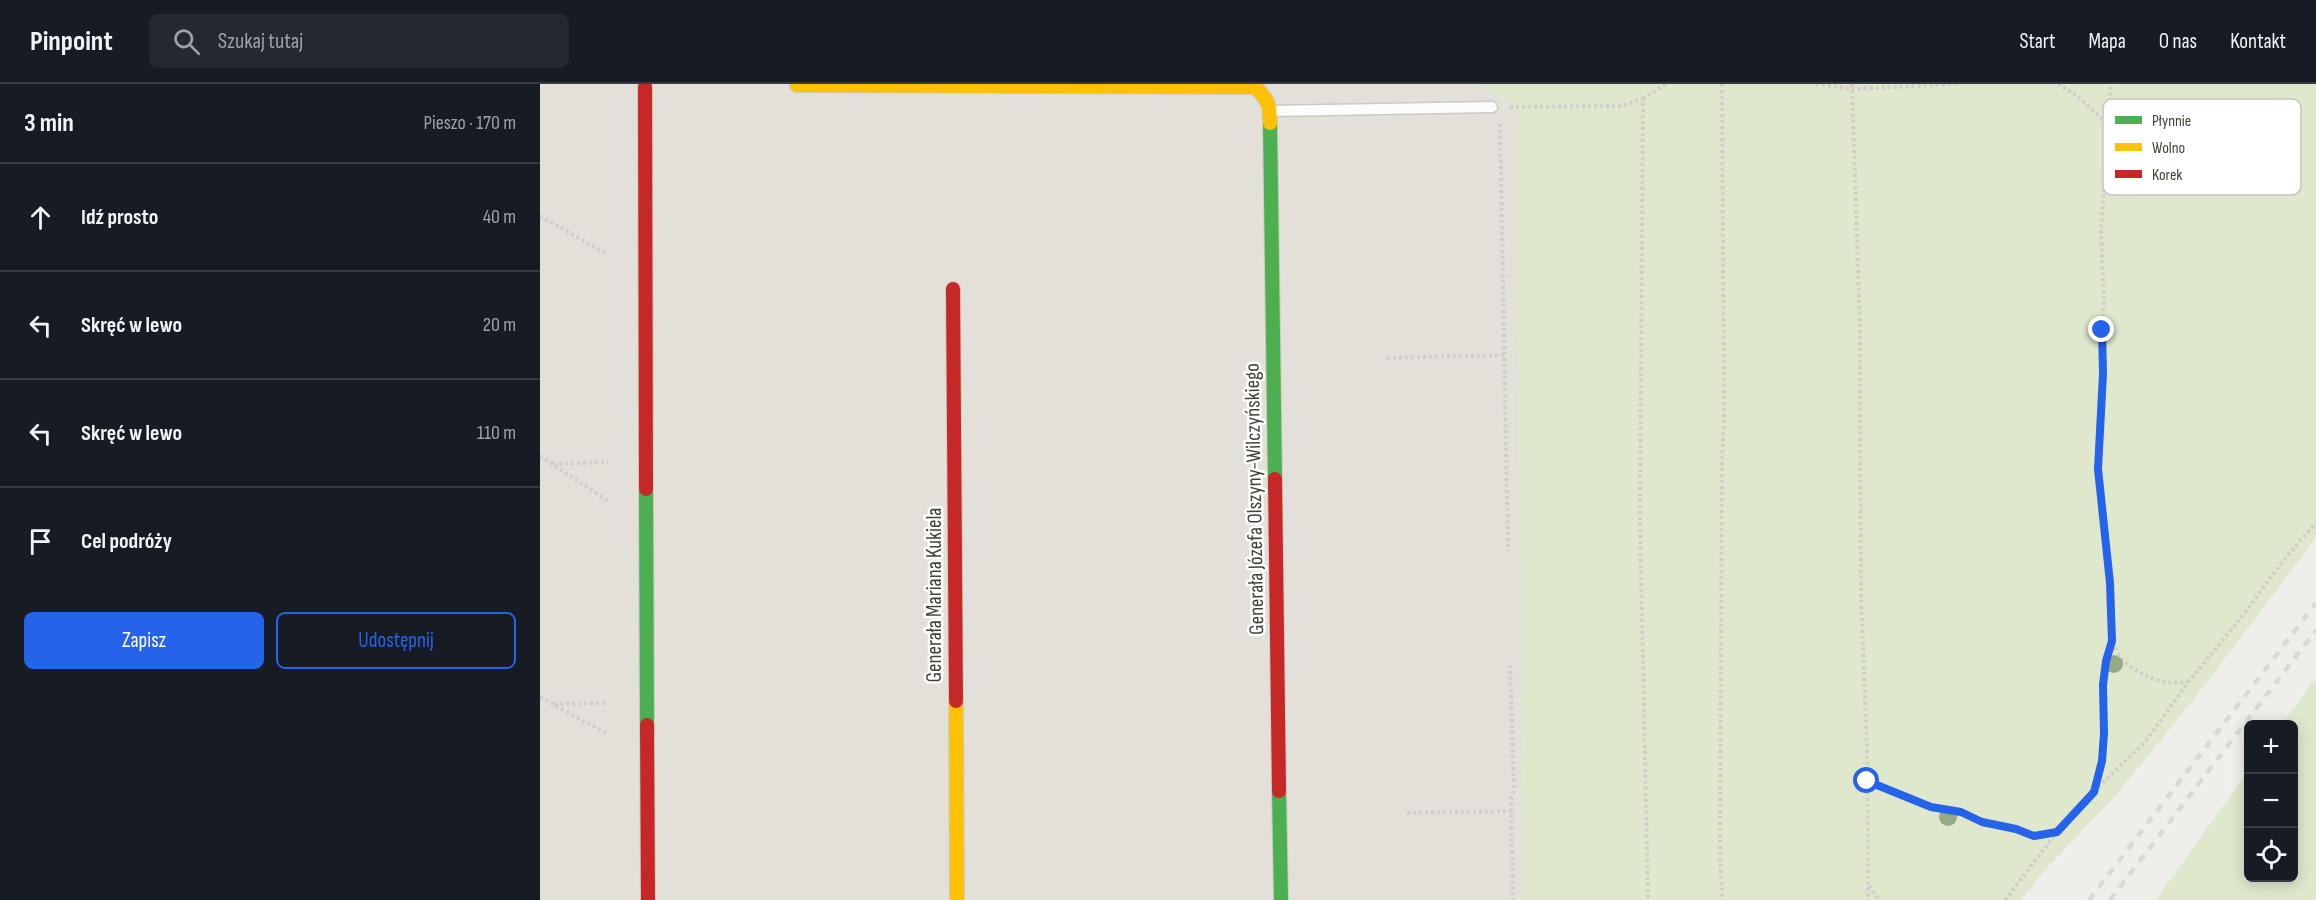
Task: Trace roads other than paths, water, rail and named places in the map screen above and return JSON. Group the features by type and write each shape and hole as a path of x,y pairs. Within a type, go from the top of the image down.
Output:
{"street":[{"path":"796,85 1256,87 1268,104"},
{"path":"644,86 648,900"},
{"name":"Generała Józefa Olszyny-Wilczyńskiego","path":"1268,104 1281,900"},
{"name":"Generała Mariana Kukiela","path":"953,289 957,900"}],"lane":[{"path":"1268,104 1492,107"}],"railway":[{"path":"2089,900 2316,603"},
{"path":"2110,900 2316,630"}]}
